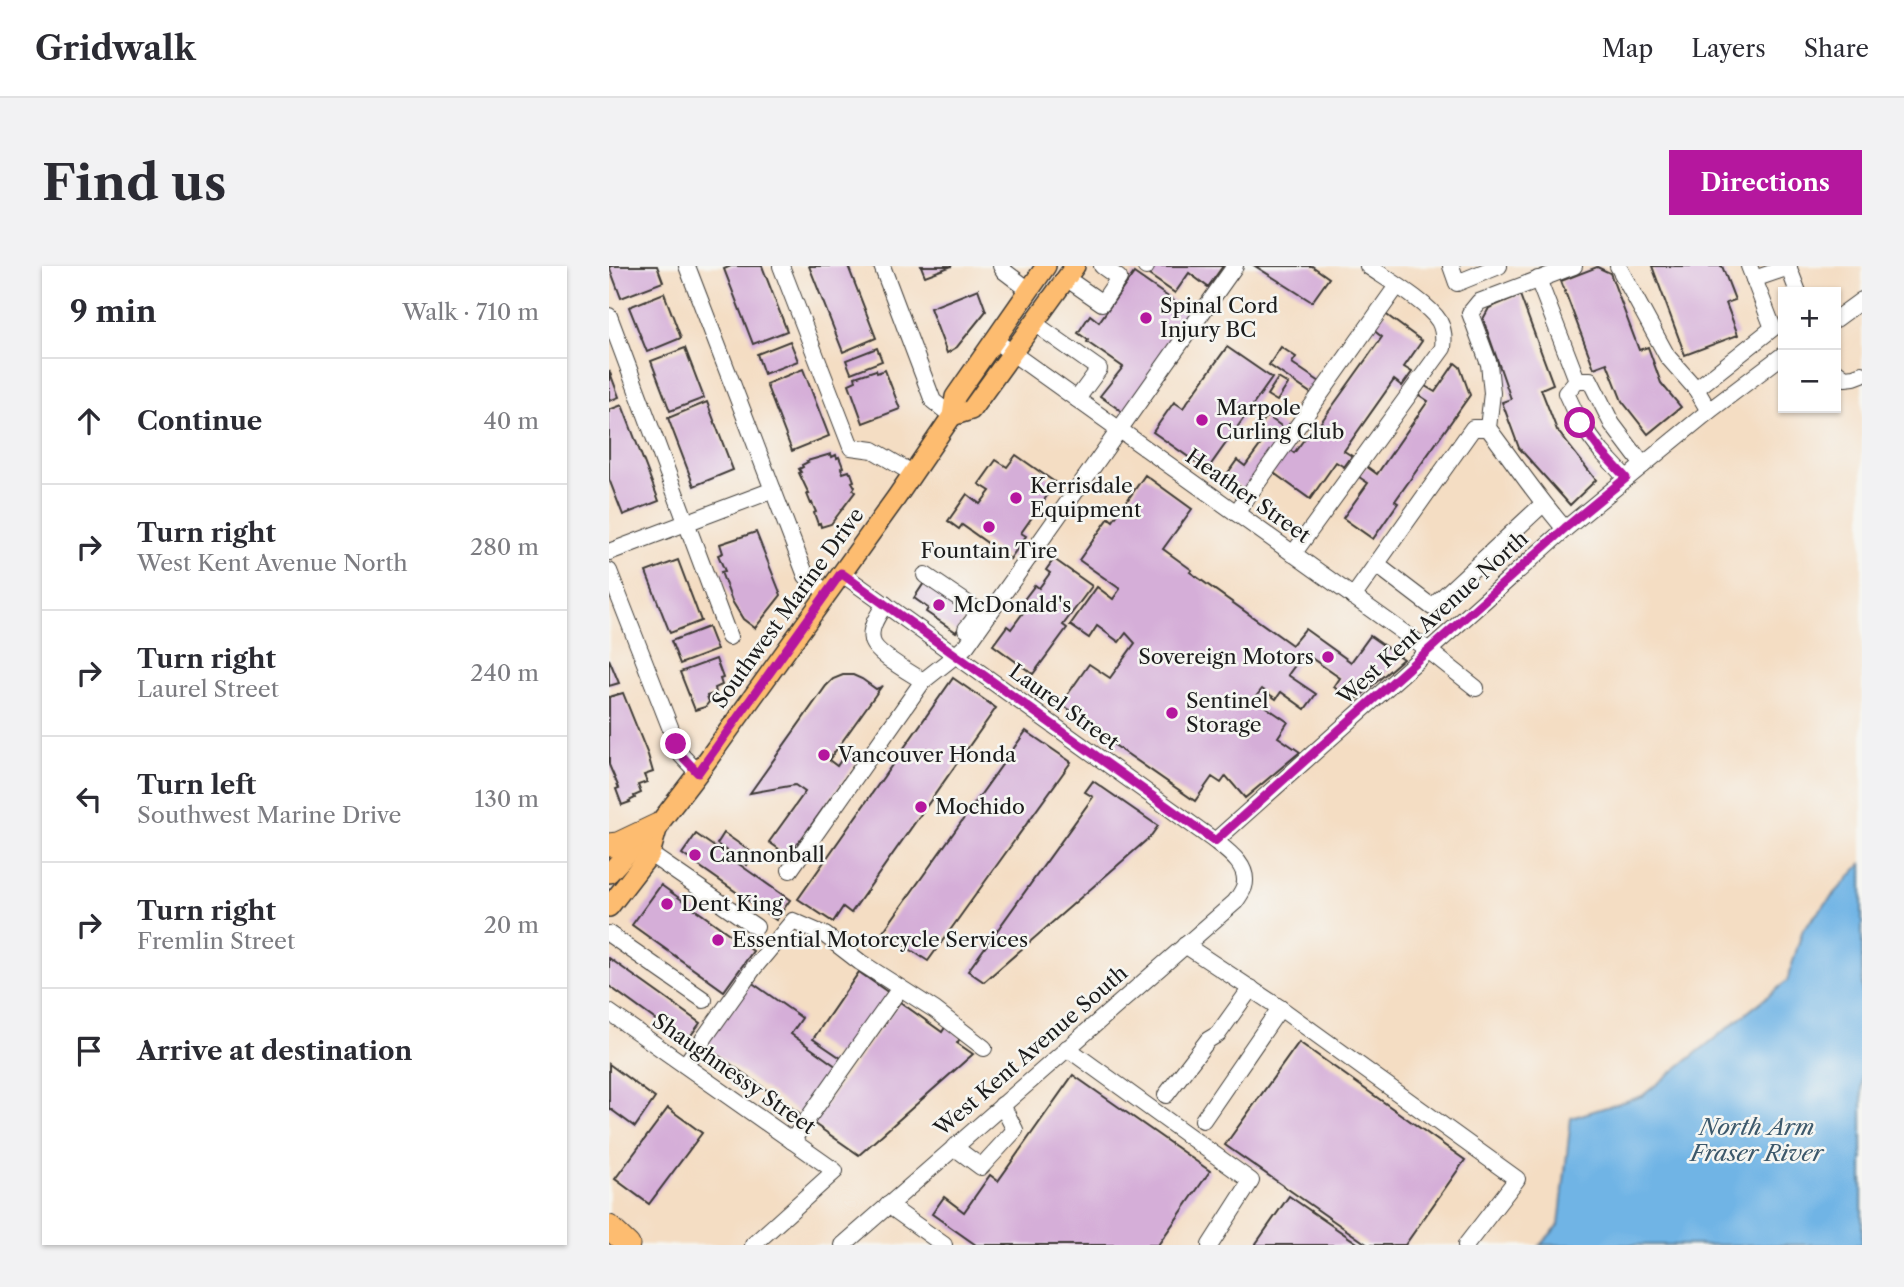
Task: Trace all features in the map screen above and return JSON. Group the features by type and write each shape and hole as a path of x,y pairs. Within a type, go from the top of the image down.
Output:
{"highway":[{"path":"609,845 618,844 658,825"},
{"path":"609,1227 628,1245"}],"main road":[{"name":"Southwest Marine Drive","path":"609,873 658,825 698,773 952,415 955,397 1046,266"},
{"name":"Southwest Marine Drive","path":"952,415 971,410 1071,272"},
{"name":"Southwest Marine Drive","path":"609,907 650,854 658,825"}],"street":[{"path":"687,266 806,576 827,593"},
{"path":"781,266 851,447 873,450 912,473"},
{"path":"881,266 933,401 952,415"},
{"path":"1001,266 1029,290"},
{"path":"1071,272 1102,303 1119,278 1102,266"},
{"path":"790,870 923,681 953,653 967,645 1235,266"},
{"path":"1293,554 1443,348 1444,334 1439,320 1425,306 1368,266"},
{"path":"1451,266 1457,282 1499,266"},
{"path":"1565,528 1543,504 1488,428 1492,394 1489,365 1470,313 1479,302 1574,266"},
{"path":"1618,266 1667,356 1696,389 1709,411"},
{"path":"1696,389 1773,328 1752,273 1788,266 1796,287"},
{"path":"1538,279 1577,384 1580,423 1626,478"},
{"path":"1237,513 1397,286"},
{"path":"1841,315 1862,300"},
{"path":"609,316 729,637"},
{"path":"1034,323 1099,369 1077,400"},
{"name":"Heather Street","path":"994,340 1427,650 1476,688"},
{"name":"West Kent Avenue North","path":"1215,841 1565,528 1778,359"},
{"path":"1841,375 1845,378 1862,374"},
{"path":"1577,384 1643,465"},
{"path":"1353,597 1473,428 1488,428"},
{"path":"609,552 773,490"},
{"path":"1377,565 1432,607 1543,504"},
{"path":"609,571 681,755 698,773"},
{"name":"Laurel Street","path":"841,573 1215,841 1240,865 1245,874 1244,887"},
{"path":"925,575 976,612 953,653"},
{"path":"885,604 873,627 872,640 877,650 923,681"},
{"path":"650,854 756,927"},
{"name":"West Kent Avenue South","path":"843,1245 1235,902 1244,887"},
{"path":"685,1065 753,969 793,921 825,935 860,962 935,1010 984,1048"},
{"path":"609,934 703,1000"},
{"path":"1185,945 1280,1008 1517,1179 1466,1245"},
{"path":"792,1141 900,988"},
{"path":"1166,1095 1207,1040 1218,1034 1251,988"},
{"path":"1203,1120 1280,1008"},
{"name":"Shaughnessy Street","path":"609,1012 835,1171 753,1245"},
{"path":"1067,1048 1251,1181 1210,1245"},
{"path":"954,1147 981,1167 1015,1130 1002,1105"},
{"path":"888,1205 944,1245"}],"water":[{"name":"North Arm Fraser River","path":"1862,863 1862,1245 1540,1245 1559,1225 1571,1118 1642,1096 1787,981 1803,929"}],"building":[{"path":"609,266 657,266 663,282 621,298"},
{"path":"731,266 762,266 787,331 753,344 724,269"},
{"path":"809,266 848,266 876,338 843,352"},
{"path":"921,266 952,266 925,276"},
{"path":"1155,266 1223,266 1208,287 1189,273 1175,293 1149,275"},
{"path":"1255,266 1312,266 1329,278 1312,302"},
{"path":"1652,266 1722,266 1735,300 1726,303 1738,335 1685,355"},
{"path":"1597,267 1610,273 1639,350 1648,347 1661,383 1681,407 1648,434 1622,401 1607,363 1594,368 1561,281"},
{"path":"1134,273 1194,315 1124,413 1100,396 1123,367 1078,333 1090,315 1099,322"},
{"path":"978,289 986,311 957,347 947,353 930,308"},
{"path":"664,293 681,338 647,352 629,307"},
{"path":"1520,295 1553,384 1541,389 1557,430 1596,480 1570,505 1519,448 1502,402 1511,399 1483,319 1489,308"},
{"path":"1384,313 1422,341 1404,367 1412,372 1402,386 1394,380 1344,451 1352,456 1344,467 1336,462 1310,499 1271,471 1287,448 1294,453 1311,430 1314,432 1382,337 1372,329"},
{"path":"790,341 798,361 764,374 757,354"},
{"name":"Marpole Curling Club","path":"1227,347 1272,378 1207,470 1153,432 1174,402 1183,408"},
{"path":"1281,347 1296,357 1292,363 1320,382 1312,394 1269,365"},
{"path":"685,348 704,398 670,411 651,361"},
{"path":"877,348 882,361 851,373 846,360"},
{"path":"1455,363 1460,367 1470,395 1395,501 1398,503 1373,539 1343,518 1368,483 1359,477 1366,466 1377,474 1428,401 1419,395 1425,386 1435,392"},
{"path":"803,369 829,436 792,451 766,384"},
{"path":"609,370 619,397 609,401"},
{"path":"876,370 877,373 885,370 900,409 863,423 849,384 856,381 855,377"},
{"path":"1278,378 1288,384 1277,401 1267,395"},
{"path":"707,402 733,470 694,486 668,418"},
{"path":"622,405 659,501 623,515 609,479 609,410"},
{"path":"1267,416 1287,430 1245,490 1225,477 1237,460 1245,466 1267,436 1257,430"},
{"path":"831,454 832,457 839,457 843,473 851,473 855,492 831,524 821,527 799,469 807,461"},
{"name":"Kerrisdale Equipment","path":"1016,455 1056,483 1021,533 1026,536 1010,559 962,525 959,529 948,521 967,494 980,504 990,491 979,484 996,460 1007,467"},
{"path":"1145,475 1192,509 1163,549 1192,570 1190,572 1292,645 1305,629 1351,662 1370,636 1403,659 1358,698 1346,690 1344,695 1334,687 1340,678 1304,653 1288,675 1316,694 1305,709 1281,692 1276,699 1262,689 1254,699 1288,722 1278,737 1300,752 1245,798 1226,776 1221,783 1212,777 1195,801 1080,721 1082,718 1061,704 1089,664 1110,678 1135,643 1126,633 1119,642 1097,626 1089,638 1070,625 1097,587 1113,599 1120,589 1079,560 1109,518 1113,521"},
{"path":"756,532 781,595 755,628 743,619 732,601 718,555 723,553 720,544"},
{"path":"1054,559 1092,586 1063,625 1067,628 1033,674 993,645 1007,626 1011,629 1025,610 1019,606 1035,585 1039,588 1050,573 1046,570"},
{"path":"678,560 701,621 670,633 646,572"},
{"name":"McDonald's","path":"924,583 968,614 956,632 926,612 928,608 914,598"},
{"path":"708,627 717,650 680,664 671,641"},
{"path":"609,659 619,683 609,686"},
{"path":"716,659 723,678 720,679 722,685 715,688 716,693 707,696 709,702 705,707 695,710 680,672"},
{"path":"843,675 853,675 876,689 881,687 829,760 837,766 846,753 857,761 789,856 769,842 805,792 795,785 750,793 826,686"},
{"path":"953,678 996,708 851,913 843,907 833,922 798,899"},
{"path":"623,693 653,772 644,775 647,782 638,785 641,793 622,805 616,789 619,788 609,765 609,697"},
{"path":"1026,731 1071,762 928,961 883,932"},
{"path":"1093,781 1158,826 1150,837 984,982 968,971 1093,797 1085,792"},
{"path":"724,833 754,854 747,865 717,844"},
{"path":"696,834 790,900 776,920 682,854"},
{"path":"661,885 753,951 724,991 632,925"},
{"path":"609,958 700,1023 686,1042 609,986"},
{"path":"859,972 889,993 844,1060 813,1039"},
{"path":"751,982 802,1018 791,1034 837,1067 802,1115 705,1046"},
{"path":"900,1002 942,1032 946,1026 961,1037 957,1043 973,1054 859,1155 813,1123"},
{"path":"1299,1042 1465,1160 1405,1245 1368,1245 1225,1145"},
{"path":"609,1064 655,1098 635,1127 609,1108"},
{"path":"1073,1075 1210,1171 1158,1245 976,1245 932,1214 944,1197 964,1212 990,1175 998,1181"},
{"path":"668,1108 702,1133 649,1204 615,1179"},
{"path":"1289,1196 1357,1243 1255,1245"}],"place":[{"name":"Spinal Cord Injury BC","path":"1146,318"},
{"name":"Marpole Curling Club","path":"1202,420"},
{"name":"Kerrisdale Equipment","path":"1016,498"},
{"name":"Fountain Tire","path":"989,527"},
{"name":"McDonald's","path":"939,605"},
{"name":"Sovereign Motors","path":"1328,657"},
{"name":"Sentinel Storage","path":"1172,713"},
{"name":"Vancouver Honda","path":"824,755"},
{"name":"Mochido","path":"921,807"},
{"name":"Cannonball","path":"695,855"},
{"name":"Dent King","path":"667,904"},
{"name":"Essential Motorcycle Services","path":"718,940"}],"route":[{"path":"676,744 681,755 698,773 841,573 1215,841 1565,528 1626,478 1580,423"}]}
